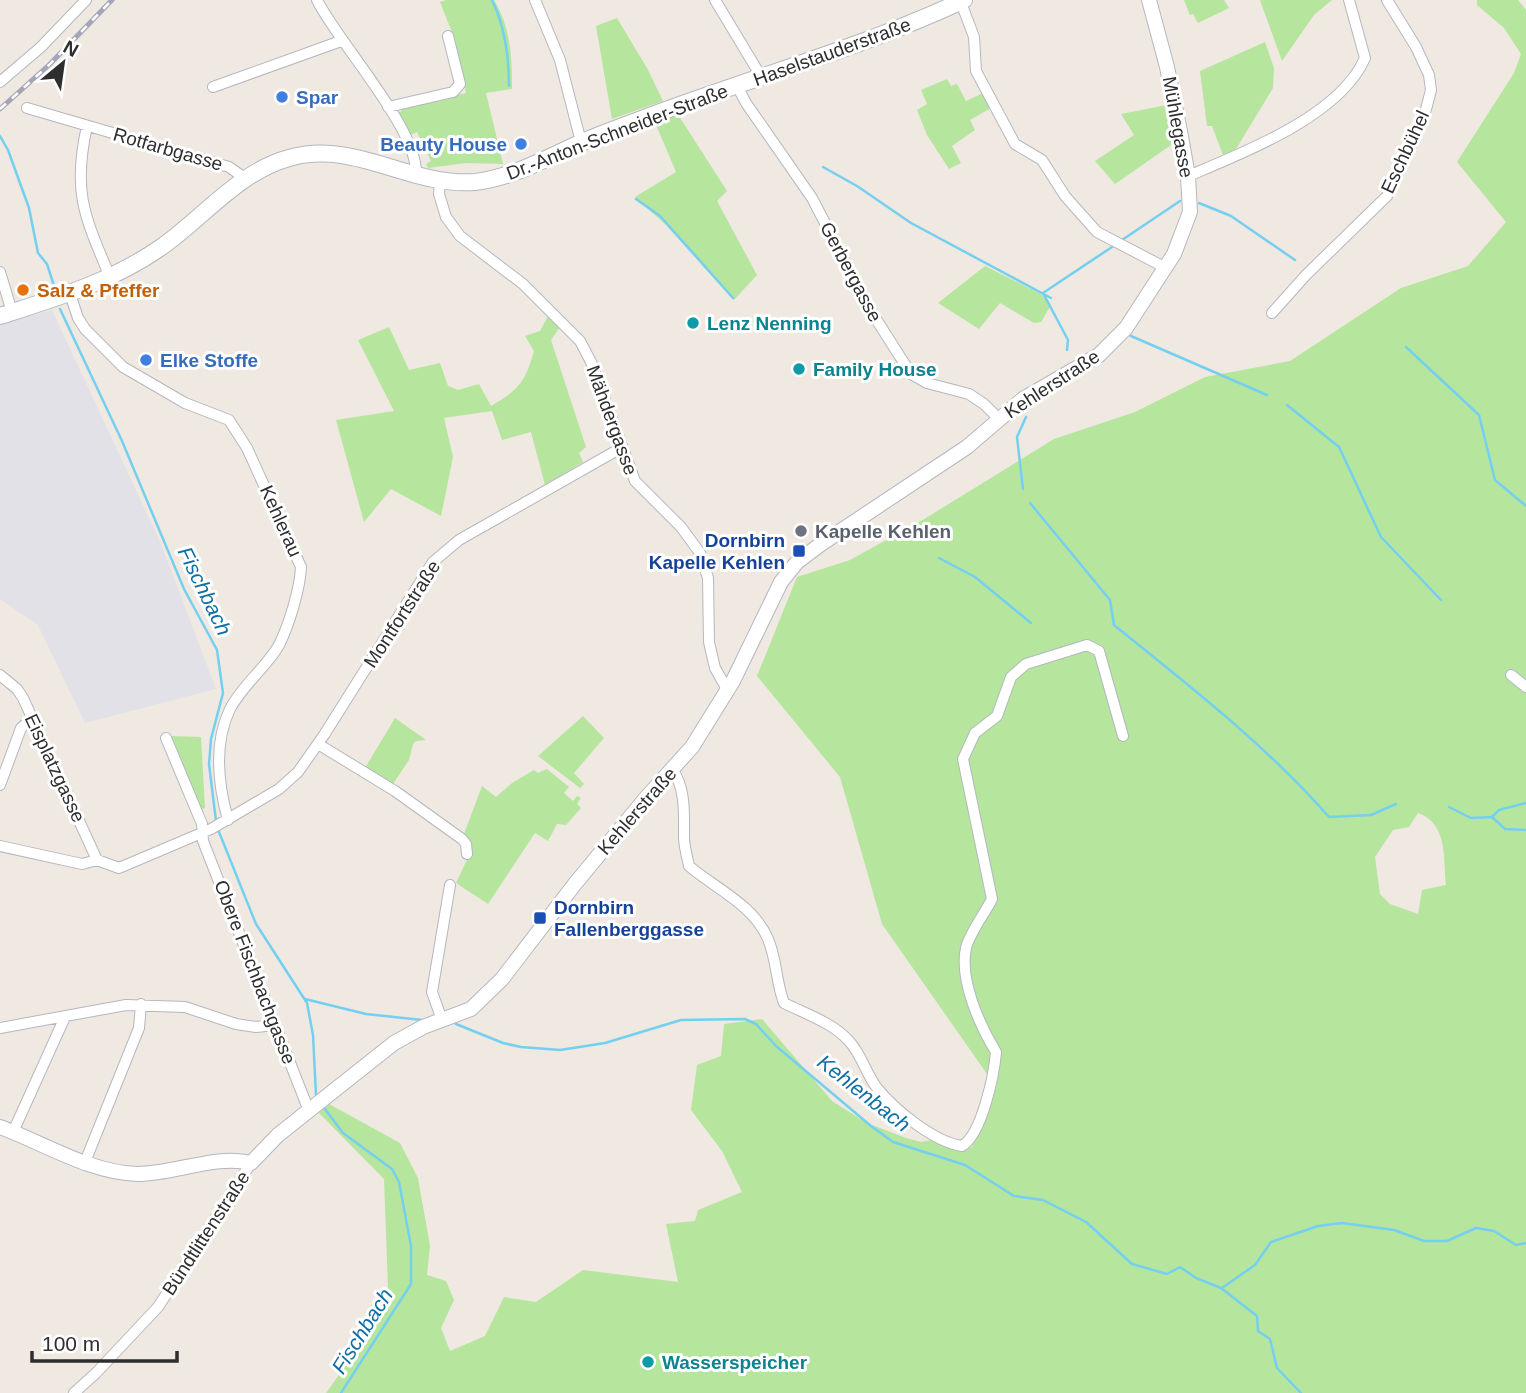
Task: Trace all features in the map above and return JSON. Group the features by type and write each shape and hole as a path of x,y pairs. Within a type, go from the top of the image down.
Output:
{"main road":[{"name":"Haselstauderstraße","path":"737,86 900,29 962,0"},
{"name":"Dr.-Anton-Schneider-Straße","path":"6,314 70,294 110,277 160,248 246,179 275,162 315,153 342,154 440,181 474,182 501,177 581,142 737,86"}],"street":[{"path":"0,82 41,47 86,0"},
{"path":"317,0 341,41 388,107 417,162 416,175"},
{"path":"535,0 560,60 581,142"},
{"path":"715,0 762,78"},
{"path":"962,0 974,37 976,71 1008,134 1023,150 1046,164 1065,196 1097,232 1166,268"},
{"name":"Mühlegasse","path":"1149,0 1167,66 1188,176 1190,212 1174,254"},
{"path":"1188,176 1279,135 1339,93 1353,79 1365,58 1349,0"},
{"name":"Eschbühel","path":"1272,313 1306,275 1387,196 1424,117 1429,102 1429,75 1416,47 1387,0"},
{"path":"388,107 453,92 460,84 448,36"},
{"path":"213,87 341,41"},
{"name":"Gerbergasse","path":"737,86 811,198 869,308 911,374 927,383 969,394 998,418"},
{"name":"Rotfarbgasse","path":"27,108 229,167 246,179"},
{"name":"Rotfarbgasse","path":"87,126 81,153 81,199 85,218 110,277"},
{"name":"Mähdergasse","path":"440,181 439,194 446,217 460,236 523,284 580,341 591,362 635,481 641,490 681,527 700,553 708,578 709,642 715,668 728,691"},
{"name":"Kehlerstraße","path":"251,1163 273,1140 394,1043 471,1009 502,979 574,885 692,747 728,691 781,582 797,562 967,447 998,418 1043,386 1084,365 1117,339 1174,254"},
{"path":"0,272 6,314"},
{"name":"Kehlerau","path":"70,294 85,329 122,367 185,403 229,420 247,447 301,567 300,582 279,645 244,685 225,722 219,748 219,763 220,792 227,821"},
{"name":"Montfortstraße","path":"207,830 279,789 298,772 432,562 459,540 621,448"},
{"path":"672,769 677,776 681,792 684,840 689,866 748,910 758,921 768,940 784,1003 836,1030 849,1041 877,1088 900,1112 949,1142 962,1146 971,1138 987,1097 996,1052 973,1009 966,970 966,948 992,900 963,759 975,733 997,716 1011,677 1026,664 1087,645 1099,651 1123,736"},
{"name":"Eisplatzgasse","path":"0,675 17,690 101,862"},
{"path":"1511,675 1526,687"},
{"path":"0,785 21,728 32,719"},
{"name":"Obere Fischbachgasse","path":"166,738 202,824 207,830 203,841 309,1111"},
{"path":"318,744 395,792 462,839 466,844 467,854"},
{"path":"0,846 82,864 101,862 119,868 207,830"},
{"path":"442,1020 432,992 450,885"},
{"path":"85,1162 139,1028 141,1004"},
{"path":"0,1028 141,1004 185,1007 236,1024 256,1027 275,1025"},
{"path":"65,1017 7,1130 85,1162 118,1172 138,1174 220,1162 251,1163"},
{"name":"Bündtlittenstraße","path":"74,1393 158,1307 251,1163"}],"shaded area":[{"path":"52,310 161,544 216,689 85,723 38,625 0,599 0,324"}],"green space":[{"path":"494,0 504,21 511,55 512,89 486,93 503,164 466,163 428,168 426,164 431,161 417,132 408,136 399,114 404,106 466,93 455,40 440,2"},
{"path":"1184,0 1224,0 1229,8 1198,23 1193,14 1190,15"},
{"path":"1260,0 1332,0 1314,15 1282,61"},
{"path":"1477,0 1518,0 1526,10 1526,1393 326,1393 364,1340 388,1288 384,1179 319,1113 329,1104 400,1143 418,1178 430,1246 427,1275 446,1281 454,1300 441,1328 450,1351 485,1336 504,1297 536,1302 583,1270 678,1282 666,1224 695,1221 698,1210 742,1192 722,1151 691,1110 697,1065 721,1056 724,1024 762,1019 832,1101 867,1123 921,1142 936,1139 959,1151 972,1147 994,1084 882,924 840,777 757,676 797,577 850,560 926,518 1054,439 1135,412 1205,377 1290,361 1401,288 1468,266 1506,222 1457,162 1514,73 1521,54 1504,28 1477,5","holes":["1418,813 1435,825 1442,843 1446,885 1422,890 1418,914 1390,904 1380,894 1375,857 1393,830 1409,827"]},
{"path":"617,18 663,101 612,119 596,26"},
{"path":"1265,42 1274,68 1273,88 1236,149 1223,155 1212,126 1207,126 1200,71"},
{"path":"947,79 951,86 957,84 966,101 983,93 991,108 970,120 975,130 952,146 961,163 949,169 927,135 917,110 927,104 921,90"},
{"path":"1167,105 1174,143 1115,184 1095,161 1134,135 1121,114"},
{"path":"677,113 727,191 717,201 757,275 734,300 666,225 635,197 676,172 654,120"},
{"path":"985,266 1045,296 1051,305 1041,322 1034,323 1000,303 979,329 938,303"},
{"path":"548,316 560,327 551,340 586,447 579,453 583,462 545,485 531,432 502,440 492,411 444,418 453,457 441,516 391,489 364,522 336,420 394,411 358,340 389,327 409,370 440,363 448,386 458,390 479,384 491,406 509,395 524,378 534,351 525,336 540,331"},
{"path":"583,716 604,738 574,773 584,784 580,788 538,756"},
{"path":"395,718 426,740 413,744 409,760 393,784 365,768"},
{"path":"169,736 201,737 205,808 199,810"},
{"path":"547,769 569,787 564,793 573,801 577,796 581,798 577,804 581,808 566,825 557,824 548,841 535,833 488,904 456,883 471,851 464,834 482,786 496,797 512,783 534,770 538,773"}],"waterway":[{"path":"492,0 505,42 509,86"},
{"name":"Fischbach","path":"0,136 8,150 29,208 38,253 47,264 55,289"},
{"path":"823,167 857,186 911,223 1051,298"},
{"path":"636,199 660,216 733,298"},
{"path":"1122,240 1180,201"},
{"path":"1199,203 1231,216 1295,260"},
{"path":"1067,350 1068,340 1043,293 1112,247"},
{"name":"Fischbach","path":"60,309 122,441 184,589 217,650 223,693 211,739 209,764 216,821"},
{"path":"1131,336 1267,395"},
{"path":"1406,347 1479,415 1495,480 1526,506"},
{"path":"1287,405 1339,447 1381,537 1441,600"},
{"path":"1023,489 1017,437 1026,417"},
{"path":"1030,503 1110,600 1114,625 1253,740 1329,817 1371,815 1396,804"},
{"path":"939,558 975,577 1031,623"},
{"path":"1449,807 1471,818 1492,817 1499,810 1526,803"},
{"path":"1492,817 1505,829 1526,830"},
{"name":"Fischbach","path":"217,827 256,924 307,1003 313,1035 316,1095"},
{"name":"Kehlenbach","path":"305,999 366,1014 422,1020"},
{"name":"Kehlenbach","path":"456,1024 503,1043 560,1050 605,1043 681,1020 745,1019 756,1024 776,1046 893,1142 965,1165 1014,1196 1043,1200 1086,1222 1132,1264 1167,1274 1180,1267 1196,1278 1221,1288 1257,1316 1258,1331 1270,1339 1277,1368 1301,1393"},
{"name":"Fischbach","path":"325,1109 343,1133 392,1169 399,1182 411,1246 411,1284 341,1393"},
{"path":"1222,1288 1255,1265 1271,1242 1318,1226 1342,1223 1394,1230 1424,1241 1447,1241 1476,1228 1494,1231 1516,1245 1526,1243"}],"railway":[{"path":"0,109 49,65 112,0"}],"place":[{"name":"Spar","path":"282,97"},
{"name":"Beauty House","path":"521,144"},
{"name":"Salz & Pfeffer","path":"23,290"},
{"name":"Lenz Nenning","path":"693,323"},
{"name":"Elke Stoffe","path":"146,360"},
{"name":"Family House","path":"799,369"},
{"name":"Kapelle Kehlen","path":"801,531"},
{"name":"Dornbirn Kapelle Kehlen","path":"799,551"},
{"name":"Dornbirn Fallenberggasse","path":"540,918"},
{"name":"Wasserspeicher","path":"648,1362"}]}
